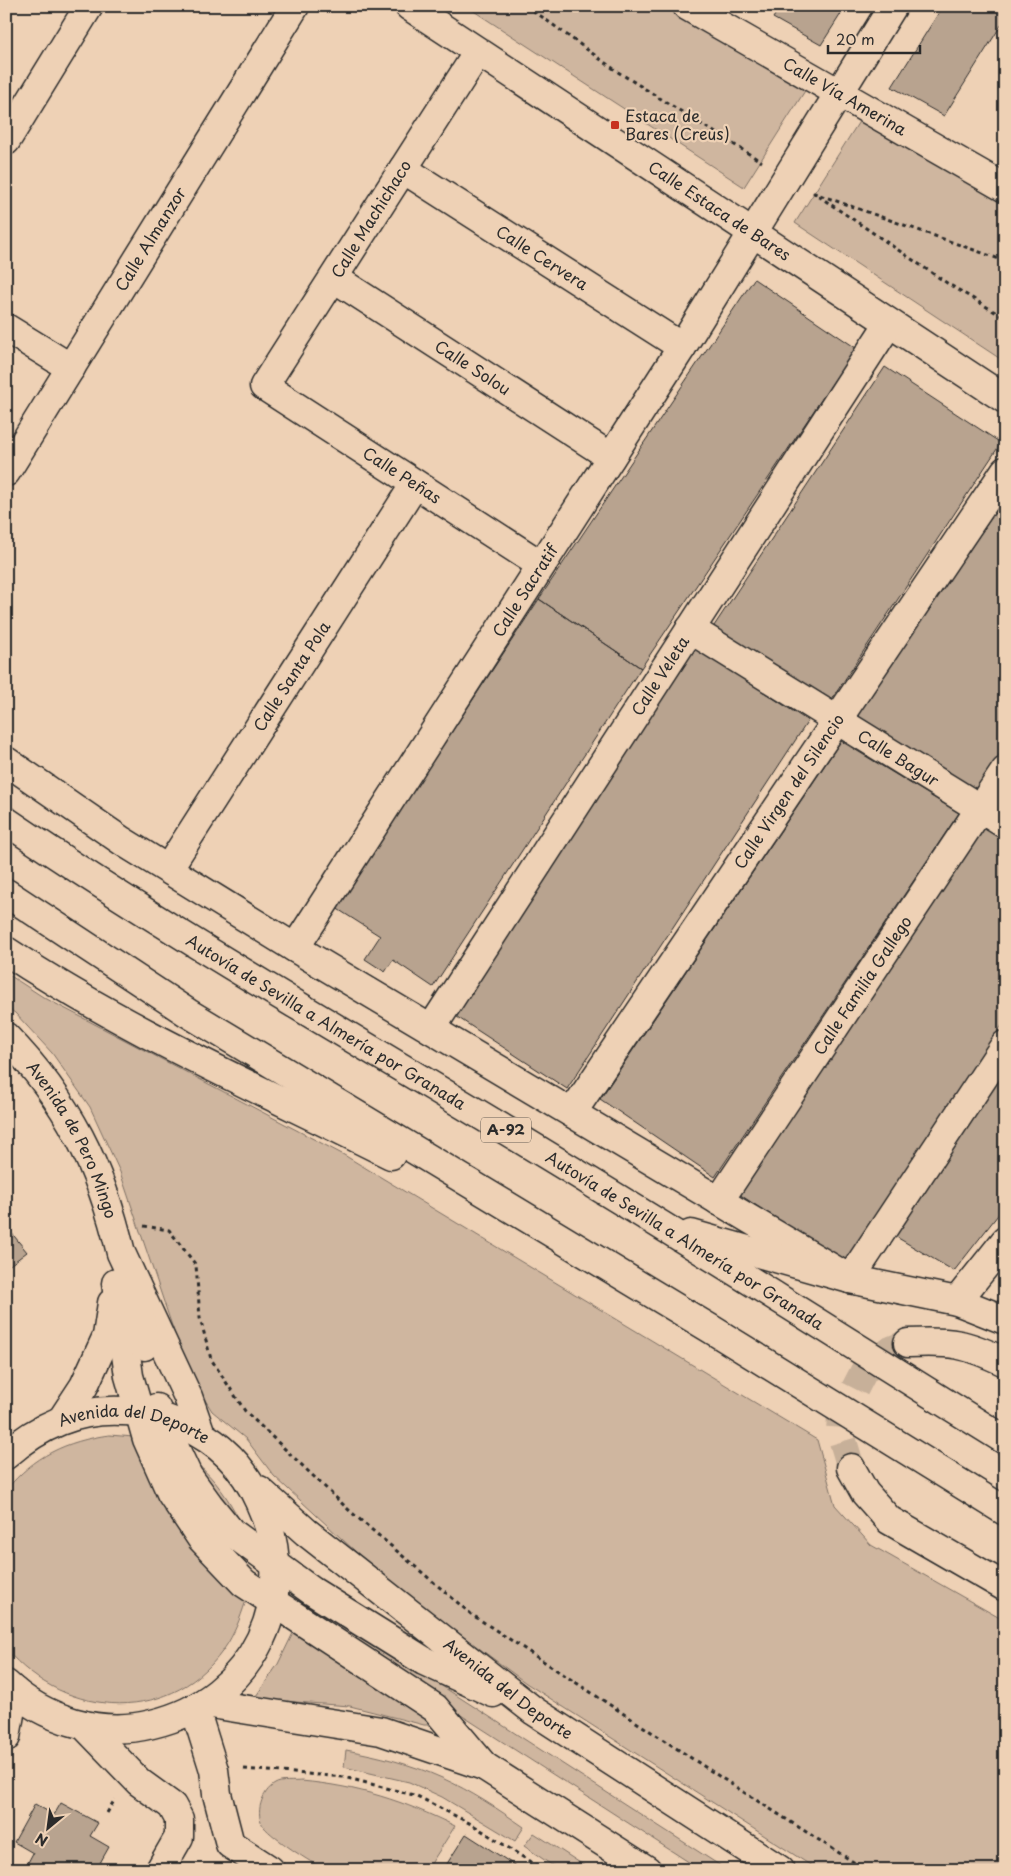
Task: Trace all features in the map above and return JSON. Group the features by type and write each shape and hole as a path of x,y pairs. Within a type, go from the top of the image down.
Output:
{"main road":[{"path":"6,141 89,6"},
{"name":"Calle Almanzor","path":"6,472 295,6"},
{"name":"Calle Estaca de Bares","path":"409,6 1005,400"},
{"name":"Calle Vía Amerina","path":"687,6 1005,188"},
{"name":"Calle Sacratif","path":"296,948 682,347 893,6"},
{"name":"Calle Machichaco","path":"264,386 478,52"},
{"name":"Calle Cervera","path":"403,169 682,347"},
{"name":"Calle Solou","path":"334,278 611,457"},
{"name":"Calle Veleta","path":"431,1029 889,323"},
{"path":"6,328 71,368"},
{"name":"Calle Peñas","path":"264,386 541,565"},
{"name":"Calle Virgen del Silencio","path":"572,1113 1005,471"},
{"name":"Calle Santa Pola","path":"168,869 415,484"},
{"name":"Calle Bagur","path":"690,629 1005,824"},
{"path":"6,761 122,842 850,1279"},
{"name":"Calle Familia Gallego","path":"719,1201 1005,771"},
{"name":"Autovía de Sevilla a Almería por Granada","path":"6,821 97,882 194,943 660,1225 1005,1440"},
{"path":"6,893 188,1012 712,1329 1005,1511"},
{"path":"6,951 41,974 165,1042 564,1241"},
{"name":"Avenida de Pero Mingo","path":"6,1037 44,1079 82,1140 104,1194 121,1253 126,1284 188,1398 201,1434"},
{"path":"850,1279 1005,1045"},
{"path":"660,1225 850,1279 1005,1309"},
{"path":"957,1301 1005,1241"},
{"path":"126,1284 149,1388 148,1413 161,1473 186,1518 218,1557 238,1577 274,1603 435,1708 484,1766"},
{"path":"63,1418 84,1386 107,1336 126,1284"},
{"path":"957,1301 1005,1320"},
{"path":"908,1343 946,1341 975,1348 1005,1362"},
{"name":"Avenida del Deporte","path":"6,1455 26,1437 63,1418 100,1410 148,1413 201,1434 220,1448 252,1484 306,1532 534,1711 780,1870"},
{"path":"148,1413 188,1476 231,1532 312,1591 424,1661 534,1711"},
{"path":"851,1468 864,1493 889,1520 1005,1587"},
{"name":"Avenida del Deporte","path":"10,1687 47,1713 84,1725 113,1729 141,1727 169,1720 200,1706 237,1676 253,1653 265,1629 274,1603 277,1566 270,1523 252,1484"},
{"path":"6,1737 10,1687"},
{"path":"270,1870 230,1844 217,1794 214,1770 200,1706 381,1731 484,1766 647,1870"},
{"path":"84,1725 139,1782 172,1806 179,1819 179,1837 160,1870"}],"path":[{"path":"527,6 618,72 760,161"},
{"path":"1005,261 814,193 947,283 1005,318"},
{"path":"136,1225 169,1230 196,1265 200,1318 211,1359 245,1411 351,1512 471,1614 866,1870"},
{"path":"237,1769 344,1776 417,1796 473,1825 543,1870"}],"shaded area":[{"path":"466,6 668,6 808,86 744,187"},
{"path":"860,120 1005,203 1005,362 795,223"},
{"path":"6,973 43,997 344,1155 817,1440 835,1505 871,1545 1005,1621 1005,1870 818,1870 526,1683 430,1612 356,1552 274,1476 246,1439 212,1411 188,1373 120,1172 90,1107 52,1053 15,1013 6,1007"},
{"path":"109,1435 134,1437 247,1597 228,1643 206,1670 180,1689 150,1700 120,1704 88,1700 58,1690 30,1673 6,1649 6,1490 28,1468 52,1452 79,1441"},
{"path":"195,1462 222,1491 241,1524 233,1520"},
{"path":"302,1599 307,1599 727,1870 701,1870 306,1615 299,1608"},
{"path":"294,1631 429,1717 432,1723 424,1725 350,1706 254,1699 278,1664"},
{"path":"346,1750 395,1761 442,1778 474,1794 524,1827 515,1841 442,1797 409,1782 344,1767"},
{"path":"281,1782 322,1783 380,1796 417,1809 455,1826 427,1870 357,1872 324,1869 284,1844 269,1832 261,1822 261,1803 270,1787"},
{"path":"534,1833 591,1870 559,1870 524,1846"}],"building":[{"path":"781,6 846,6 821,45 773,18"},
{"path":"943,6 1005,6 1005,19 944,116 892,87"},
{"path":"754,279 856,348 641,668 539,599"},
{"path":"885,367 1001,443 828,705 712,629"},
{"path":"1005,498 1005,746 972,794 856,715"},
{"path":"539,599 641,668 433,987 393,960 385,972 365,959 380,936 336,908"},
{"path":"695,647 808,721 567,1089 454,1015"},
{"path":"841,741 959,813 715,1177 600,1099"},
{"path":"984,827 1005,841 1005,1021 843,1264 739,1194"},
{"path":"1005,1068 1005,1206 954,1271 893,1235"},
{"path":"6,1226 27,1252 6,1268"},
{"path":"61,1803 98,1823 90,1836 109,1847 96,1870 24,1870 33,1853 14,1842 35,1804 54,1815"},
{"path":"466,1834 522,1870 443,1870"}],"tunnel":[{"path":"851,1468 840,1431 841,1416 864,1371 891,1350 908,1343"}],"place":[{"name":"Estaca de Bares (Creus)","path":"615,125"}]}
